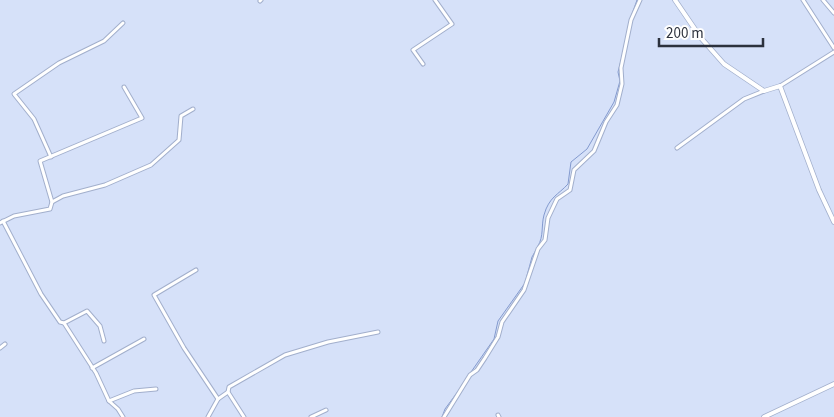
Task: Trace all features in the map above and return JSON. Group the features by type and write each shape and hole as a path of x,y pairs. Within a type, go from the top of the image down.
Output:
{"street":[{"path":"423,64 413,50 452,24 435,0"},
{"path":"444,417 470,375 485,358 498,337 502,322 524,290 538,249 545,240 548,218 557,200 570,190 574,170 594,151 606,122 616,105 622,84 621,68 631,20 640,0"},
{"path":"675,0 702,38 724,64 764,91"},
{"path":"803,0 834,48"},
{"path":"823,0 834,13"},
{"path":"51,157 34,119 14,94 58,63 104,41 123,23"},
{"path":"677,148 744,99 780,86 834,52"},
{"path":"780,86 819,190 834,222"},
{"path":"123,417 118,409 109,401 92,368 64,323 60,322 41,294 2,222 22,214 50,209 52,202 40,161 90,142 142,118 124,87"},
{"path":"52,202 63,196 105,186 152,165 175,146 179,140 181,116 193,109"},
{"path":"196,270 154,295 184,348 218,399"},
{"path":"64,323 87,311 100,326 104,341"},
{"path":"208,417 218,399 228,392 229,387 286,355 328,342 378,332"},
{"path":"92,368 144,339"},
{"path":"0,348 5,344"},
{"path":"764,417 834,384"},
{"path":"109,401 134,391 156,389"},
{"path":"228,392 244,417"},
{"path":"311,417 326,410"}],"waterway":[{"path":"630,20 637,0"},
{"path":"538,246 548,204 568,184 571,162 587,149 614,102 620,81 618,72 623,53"},
{"path":"462,385 494,339 498,321 525,283 532,257 536,250"},
{"path":"442,417 445,409 459,390"}]}
